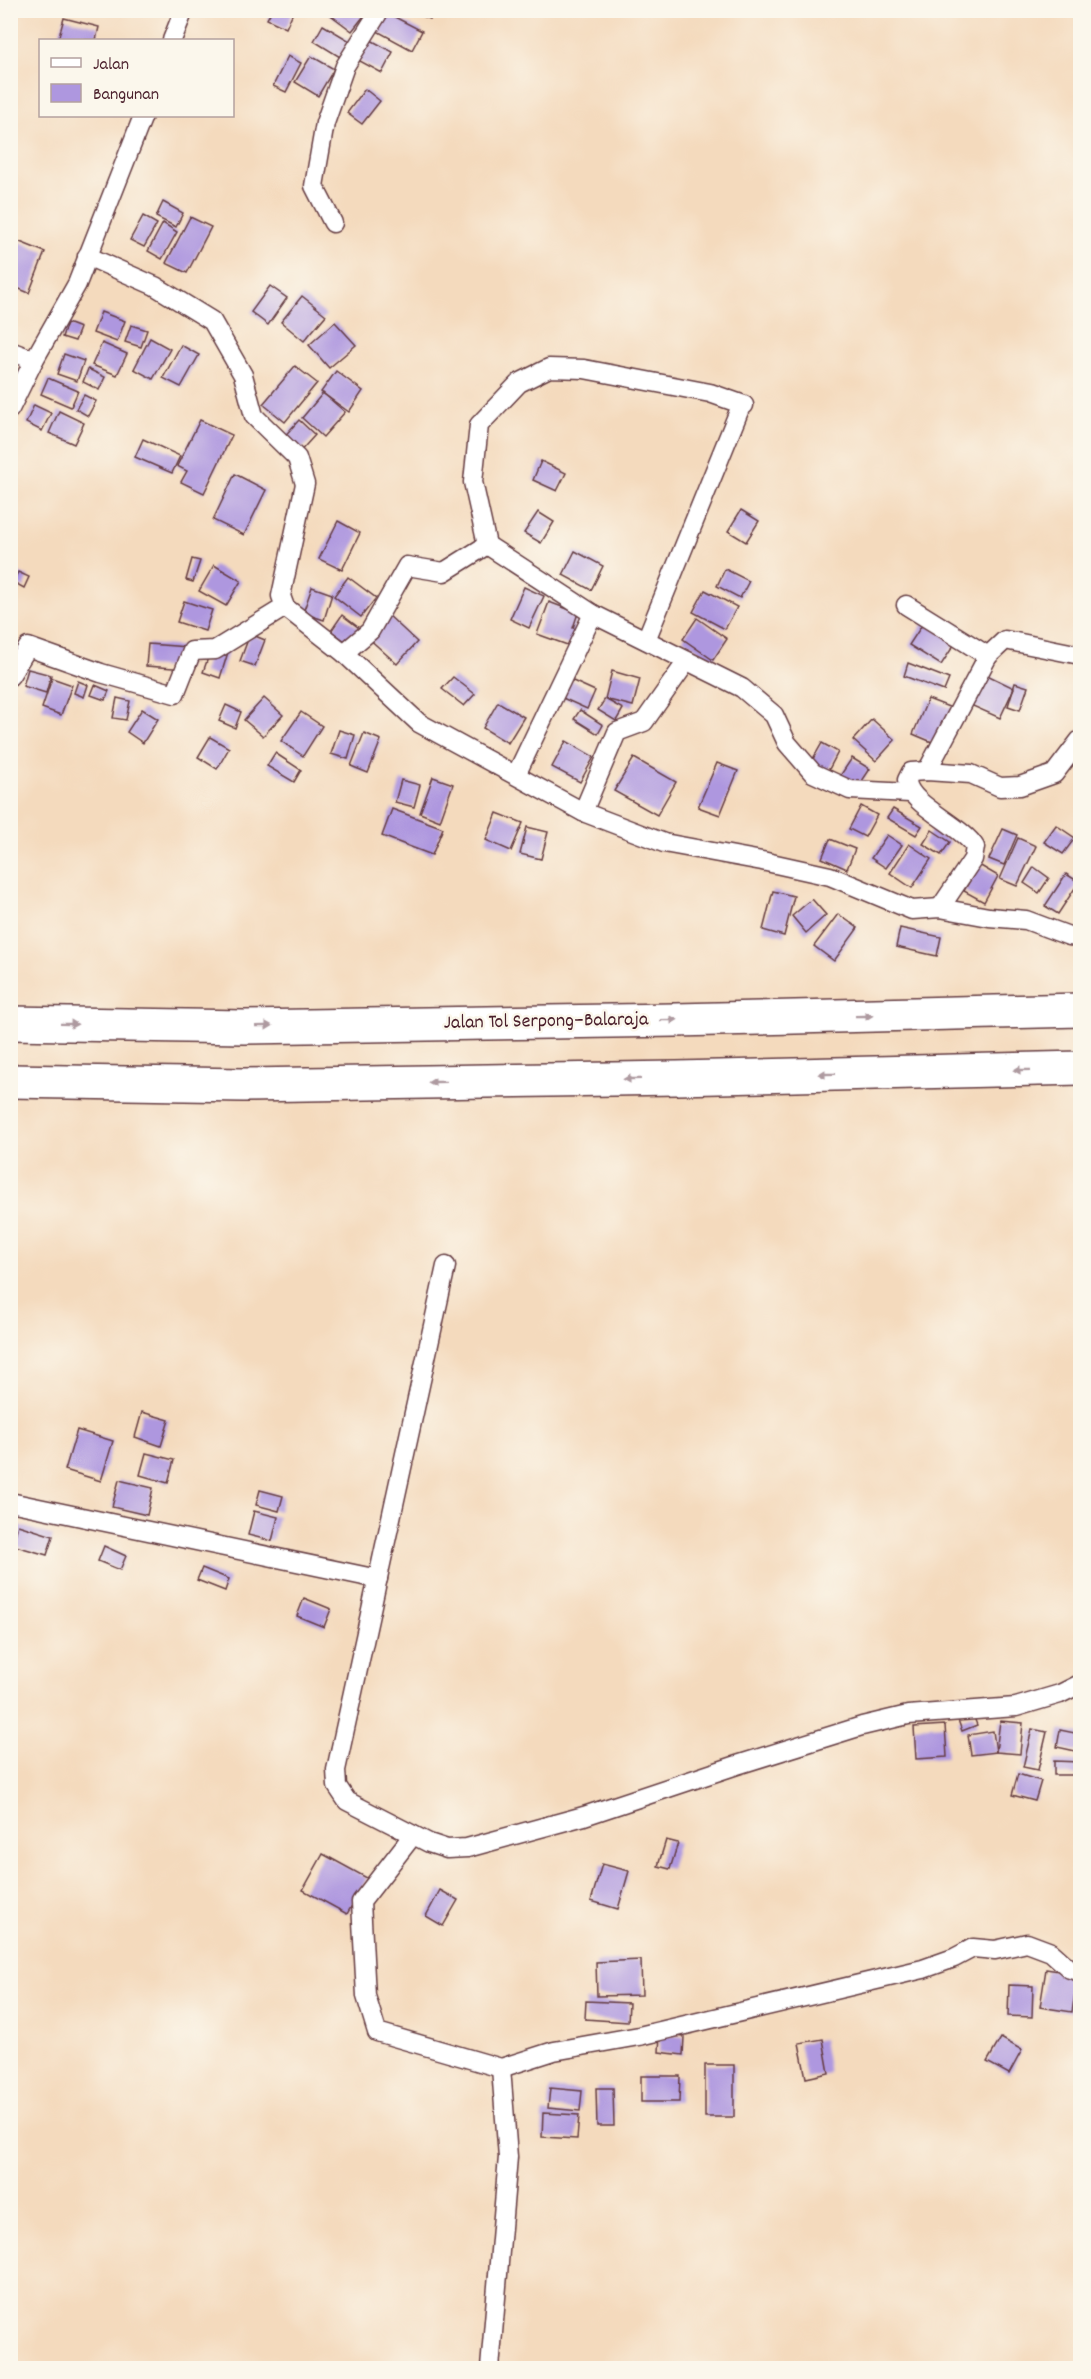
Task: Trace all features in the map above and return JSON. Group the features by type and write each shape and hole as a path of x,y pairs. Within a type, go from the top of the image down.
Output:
{"highway":[{"name":"Jalan Tol Serpong–Balaraja","path":"10,1023 244,1027 700,1020 1080,1010"},
{"path":"10,1081 243,1085 689,1078 1080,1068"}],"street":[{"path":"172,39 184,10"},
{"path":"333,223 314,186 325,123 345,66 380,10"},
{"path":"10,409 76,284 143,117"},
{"path":"87,256 155,286 212,321 243,375 254,416 297,458 305,484 281,596 285,607 344,653 419,723 583,812 664,843 830,876 912,910 940,908 989,917 1026,920 1080,938"},
{"path":"10,351 34,360"},
{"path":"646,640 741,406 744,405 710,393 584,369 549,368 519,383 479,425 473,482 487,545 593,614 742,688 768,708 781,726 787,743 813,773 850,790 910,793"},
{"path":"344,653 370,631 407,566 444,572 487,545"},
{"path":"906,605 987,656"},
{"path":"10,676 28,647 101,673 175,694 192,651 215,650 285,607"},
{"path":"516,775 593,614"},
{"path":"927,771 987,656 1005,640 1080,655"},
{"path":"1067,641 1080,655"},
{"path":"583,812 617,732 644,722 687,661"},
{"path":"940,908 973,859 975,847 966,835 910,793 907,780 911,772 971,774 1000,787 1020,786 1054,774 1080,740"},
{"path":"446,1266 336,1770 337,1786 347,1801 429,1843 447,1849 467,1848 584,1816 862,1726 908,1715 1016,1707 1060,1694 1080,1684"},
{"path":"10,1502 378,1579"},
{"path":"413,1834 361,1902 366,1996 377,2032 501,2068 554,2051 639,2036 923,1969 954,1958 973,1948 995,1950 1027,1943 1051,1952 1070,1969 1080,1972"},
{"path":"490,2368 508,2157 501,2068"}],"building":[{"path":"272,10 294,10 286,28 267,19"},
{"path":"324,10 365,10 367,12 352,31"},
{"path":"407,10 433,10 430,19"},
{"path":"387,13 422,31 412,50 377,31"},
{"path":"64,18 99,27 96,39 58,39"},
{"path":"323,25 350,41 340,57 314,41"},
{"path":"369,39 393,52 382,73 358,60"},
{"path":"288,56 301,63 286,92 273,86"},
{"path":"311,56 334,69 318,96 295,82"},
{"path":"365,89 380,101 362,124 347,113"},
{"path":"163,202 183,213 176,227 156,217"},
{"path":"143,216 157,224 144,247 130,240"},
{"path":"190,217 211,227 187,273 166,263"},
{"path":"163,223 177,232 162,259 148,251"},
{"path":"10,238 45,252 29,293 10,285"},
{"path":"270,286 287,298 268,325 251,312"},
{"path":"302,296 326,315 304,341 281,322"},
{"path":"101,312 125,321 117,342 93,333"},
{"path":"335,322 356,345 329,368 309,345"},
{"path":"67,323 80,328 75,341 62,337"},
{"path":"131,325 147,330 141,347 125,342"},
{"path":"150,338 170,349 153,379 134,369"},
{"path":"102,343 127,354 117,375 92,365"},
{"path":"181,345 199,355 181,387 163,378"},
{"path":"64,354 84,361 77,381 57,374"},
{"path":"295,366 317,383 285,422 263,404"},
{"path":"88,369 105,377 99,390 83,382"},
{"path":"336,371 363,391 349,412 321,392"},
{"path":"48,378 78,391 71,407 41,394"},
{"path":"323,393 345,412 323,437 302,418"},
{"path":"84,395 96,401 88,416 76,409"},
{"path":"34,405 51,413 42,431 26,423"},
{"path":"59,411 84,423 74,444 49,433"},
{"path":"200,420 232,435 204,493 181,482 187,471 177,466"},
{"path":"299,420 315,435 297,455 281,440"},
{"path":"143,439 180,456 172,473 135,457"},
{"path":"541,461 566,473 557,491 533,480"},
{"path":"235,474 266,490 244,535 213,520"},
{"path":"741,510 759,521 746,542 728,531"},
{"path":"538,512 554,522 541,543 524,533"},
{"path":"338,521 360,533 342,570 319,559"},
{"path":"575,551 603,566 591,590 563,575"},
{"path":"192,559 200,561 193,582 186,580"},
{"path":"214,565 241,581 226,606 199,591"},
{"path":"725,569 749,581 740,598 717,586"},
{"path":"18,572 29,577 24,588 13,582"},
{"path":"348,577 376,598 361,617 334,596"},
{"path":"312,587 332,594 324,620 303,613"},
{"path":"524,587 544,596 529,628 510,619"},
{"path":"705,590 737,607 725,629 693,612"},
{"path":"184,601 212,610 205,631 177,622"},
{"path":"549,602 578,613 573,628 580,630 573,647 537,634"},
{"path":"387,614 417,642 397,664 366,636"},
{"path":"342,615 359,628 348,643 331,631"},
{"path":"697,618 727,639 713,660 683,639"},
{"path":"924,622 956,642 941,665 909,645"},
{"path":"250,634 265,640 255,666 240,661"},
{"path":"148,644 188,647 187,669 146,666"},
{"path":"213,644 229,649 220,678 203,672"},
{"path":"908,663 949,679 944,691 904,676"},
{"path":"28,669 51,675 46,693 23,686"},
{"path":"612,671 640,679 633,706 605,699"},
{"path":"981,672 1014,688 1000,718 966,703"},
{"path":"453,677 475,694 464,706 442,689"},
{"path":"564,677 595,691 587,709 556,695"},
{"path":"52,678 72,685 61,715 42,708"},
{"path":"78,681 88,685 84,697 74,693"},
{"path":"1015,683 1028,687 1020,710 1008,706"},
{"path":"95,685 109,691 105,700 91,695"},
{"path":"117,698 130,701 126,720 113,718"},
{"path":"264,698 283,715 263,736 244,720"},
{"path":"605,699 623,709 616,721 598,710"},
{"path":"928,699 954,709 939,745 913,734"},
{"path":"498,702 524,717 508,743 483,728"},
{"path":"226,705 241,712 235,728 219,721"},
{"path":"142,709 158,719 143,743 127,732"},
{"path":"580,710 603,725 598,734 574,719"},
{"path":"301,712 322,726 303,756 281,741"},
{"path":"872,719 895,740 876,761 853,740"},
{"path":"339,730 355,735 348,759 331,754"},
{"path":"364,733 381,740 368,773 351,766"},
{"path":"210,737 229,748 217,769 198,757"},
{"path":"566,741 594,757 580,782 552,767"},
{"path":"822,743 838,752 826,775 809,766"},
{"path":"275,753 301,770 294,782 267,766"},
{"path":"634,758 676,782 657,815 614,791"},
{"path":"852,758 870,769 858,787 840,776"},
{"path":"717,763 738,771 720,815 698,807"},
{"path":"433,777 453,784 440,821 420,813"},
{"path":"401,780 420,785 414,807 395,802"},
{"path":"861,806 877,815 865,837 849,829"},
{"path":"392,809 443,828 432,855 382,836"},
{"path":"893,809 922,826 916,835 887,818"},
{"path":"497,813 523,823 511,851 486,840"},
{"path":"1056,825 1075,838 1063,854 1044,842"},
{"path":"527,827 548,832 541,859 520,854"},
{"path":"1003,829 1017,835 1004,865 989,859"},
{"path":"932,830 950,842 941,855 923,844"},
{"path":"887,835 902,845 886,868 871,858"},
{"path":"1018,838 1036,846 1017,886 1000,879"},
{"path":"830,839 855,849 847,869 822,858"},
{"path":"909,844 931,859 912,888 890,873"},
{"path":"979,865 998,876 984,902 964,891"},
{"path":"1034,867 1049,878 1039,893 1024,883"},
{"path":"1066,874 1079,882 1058,914 1045,906"},
{"path":"773,891 794,896 784,936 763,930"},
{"path":"812,899 826,915 806,933 792,916"},
{"path":"838,914 858,928 834,961 814,946"},
{"path":"900,928 941,937 937,956 896,947"},
{"path":"142,1412 169,1420 161,1446 135,1437"},
{"path":"77,1430 113,1441 101,1481 65,1470"},
{"path":"146,1453 174,1460 168,1483 140,1475"},
{"path":"119,1480 153,1488 147,1515 112,1507"},
{"path":"260,1490 283,1496 279,1511 256,1505"},
{"path":"254,1511 278,1517 272,1541 248,1535"},
{"path":"18,1525 53,1536 47,1555 12,1545"},
{"path":"104,1546 126,1556 120,1570 98,1561"},
{"path":"202,1568 229,1579 225,1591 197,1580"},
{"path":"304,1598 331,1609 324,1627 297,1616"},
{"path":"973,1715 977,1725 962,1731 958,1720"},
{"path":"1000,1721 1023,1723 1020,1754 996,1752"},
{"path":"945,1725 947,1757 916,1759 914,1727"},
{"path":"1032,1729 1047,1732 1038,1770 1023,1767"},
{"path":"1060,1730 1080,1734 1080,1752 1057,1747"},
{"path":"993,1731 996,1752 971,1755 968,1735"},
{"path":"1054,1761 1080,1762 1080,1775 1054,1775"},
{"path":"1018,1774 1041,1781 1035,1801 1012,1795"},
{"path":"666,1840 678,1843 670,1869 658,1866"},
{"path":"323,1854 367,1878 347,1914 303,1890"},
{"path":"602,1864 629,1871 618,1909 591,1901"},
{"path":"440,1890 458,1900 443,1926 426,1916"},
{"path":"641,1960 642,1995 597,1996 596,1962"},
{"path":"1046,1969 1078,1974 1072,2012 1040,2007"},
{"path":"1009,1985 1033,1986 1032,2017 1008,2016"},
{"path":"586,2001 629,2003 628,2022 585,2019"},
{"path":"660,2034 684,2037 683,2055 659,2052"},
{"path":"1001,2038 1022,2050 1009,2074 987,2062"},
{"path":"823,2039 829,2073 806,2078 799,2043"},
{"path":"705,2065 734,2065 734,2117 705,2117"},
{"path":"641,2076 680,2076 679,2102 641,2102"},
{"path":"550,2088 582,2091 580,2111 548,2108"},
{"path":"596,2088 613,2088 614,2126 597,2126"},
{"path":"543,2113 579,2115 577,2139 542,2137"}]}
